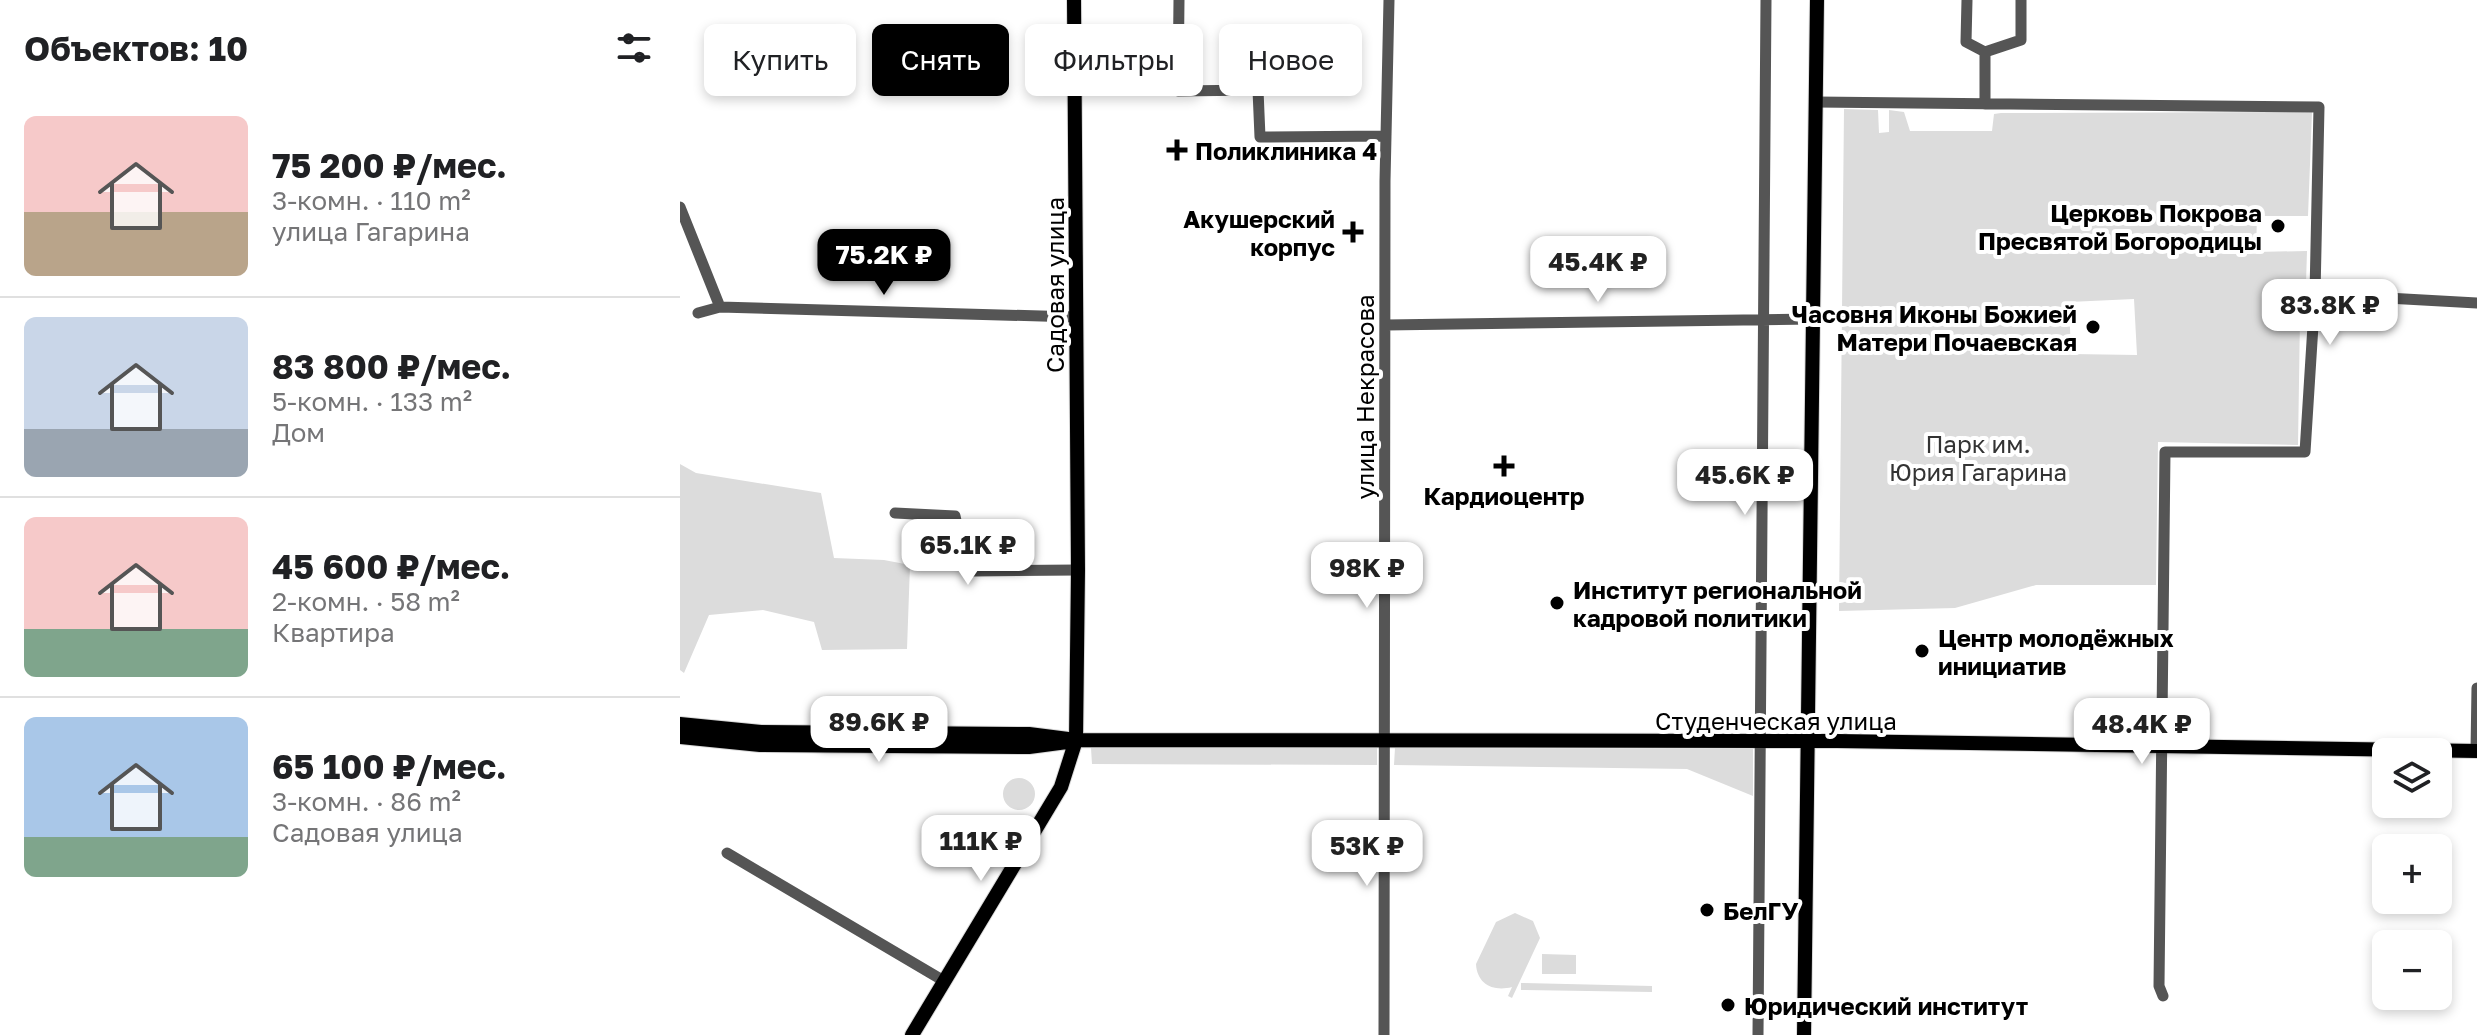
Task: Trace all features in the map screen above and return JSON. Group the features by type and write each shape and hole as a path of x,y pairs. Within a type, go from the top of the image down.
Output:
{"main road":[{"name":"Садовая улица","path":"912,1035 1061,787 1076,740 1078,570 1074,0"},
{"path":"1804,1035 1817,0"},
{"name":"Студенческая улица","path":"680,724 761,732 1029,734 1076,740 1808,742 2477,751"},
{"name":"Студенческая улица","path":"680,737 760,745 1029,747 1076,740"}],"street":[{"path":"1179,0 1178,91 1258,90 1260,137 1386,136"},
{"name":"улица Некрасова","path":"1384,1035 1389,0"},
{"path":"1758,1035 1766,0"},
{"path":"1967,0 1966,42 1985,52 2021,40 2021,0"},
{"path":"1985,52 1985,104"},
{"path":"1816,102 2319,107 2315,294 2305,452 2165,452 2159,990 2163,996"},
{"path":"680,207 720,307"},
{"path":"2315,294 2477,303"},
{"path":"698,313 720,307 1075,317"},
{"path":"1386,325 1813,319"},
{"path":"895,513 955,516 966,567 972,571 1078,570"},
{"path":"2477,688 2477,751"},
{"path":"727,853 944,981"}],"green space":[{"name":"Парк им. Юрия Гагарина","path":"1844,109 1878,110 1879,133 1889,132 1889,110 1904,112 1910,131 1992,131 1994,114 2001,113 2312,112 2308,216 2257,216 2256,252 2307,251 2305,315 2300,318 2298,445 2158,442 2156,585 2036,585 1955,608 1839,611","holes":["2134,299 2137,355 2071,354 2069,302"]},
{"path":"680,464 696,473 821,493 834,558 884,560 910,565 907,649 822,650 814,622 763,610 709,615 684,673 680,670"},
{"path":"1377,747 1377,765 1092,764 1091,748"},
{"path":"1395,748 1753,749 1753,796 1687,769 1394,765"},
{"path":"1019,778 1030,783 1035,794 1030,805 1019,810 1008,805 1003,794 1008,783"},
{"path":"1515,913 1533,921 1540,938 1512,998 1508,996 1512,987 1487,985 1479,977 1476,964 1496,922"},
{"path":"1542,954 1576,955 1576,974 1542,974"},
{"path":"1521,983 1652,986 1652,992 1521,990"}],"place":[{"name":"Поликлиника 4","path":"1177,150"},
{"name":"Церковь Покрова Пресвятой Богородицы","path":"2278,226"},
{"name":"Акушерский корпус","path":"1353,232"},
{"name":"Часовня Иконы Божией Матери Почаевская","path":"2093,327"},
{"name":"Кардиоцентр","path":"1504,466"},
{"name":"Институт региональной кадровой политики","path":"1557,603"},
{"name":"Центр молодёжных инициатив","path":"1922,651"},
{"name":"БелГУ","path":"1707,910"},
{"name":"Юридический институт","path":"1728,1005"}]}
